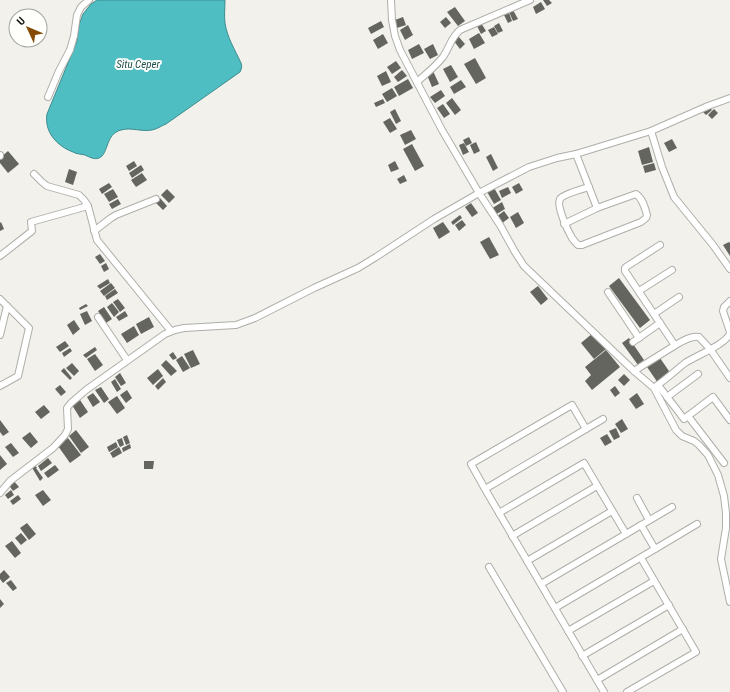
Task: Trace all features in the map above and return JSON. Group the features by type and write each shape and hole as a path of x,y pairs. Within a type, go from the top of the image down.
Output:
{"street":[{"path":"48,97 70,50 77,15 81,7 89,0"},
{"path":"391,0 392,20 395,36 403,56 442,130 524,266 634,371 667,397 684,419 713,397 730,420"},
{"path":"417,82 443,57 455,34 460,30 530,0"},
{"path":"0,493 10,481 53,448 65,435 68,429 68,408 70,403 127,360 165,334 184,328 236,325 255,318 314,288 358,268 434,219 479,193 529,167 651,131 730,98"},
{"path":"651,131 662,167 674,197 713,245 730,269"},
{"path":"576,154 597,208"},
{"path":"34,174 47,186 79,195 84,200 88,206 97,240 171,331"},
{"path":"564,224 597,208 636,194 644,205 647,215 646,218 641,222 582,246 578,245 572,239 564,224 560,212 559,202 563,196 589,187"},
{"path":"94,231 110,218 156,199"},
{"path":"0,256 32,231 31,222 88,206"},
{"path":"660,245 625,268 625,272 674,346"},
{"path":"639,291 672,270"},
{"path":"608,292 639,338"},
{"path":"654,314 679,297"},
{"path":"0,299 30,328 18,376 0,386"},
{"path":"656,387 685,363 727,339 730,333 723,311 724,307 730,301"},
{"path":"0,335 8,306"},
{"path":"98,317 127,360"},
{"path":"633,342 660,323"},
{"path":"634,371 674,346 697,336 710,349 730,378"},
{"path":"667,397 698,374"},
{"path":"656,387 676,430 682,436 694,441 703,449 712,462 718,475 724,496 726,513 726,528 721,559 730,602"},
{"path":"586,429 572,405 470,464 604,692"},
{"path":"688,416 724,464"},
{"path":"485,489 603,419"},
{"path":"499,513 584,463 626,534"},
{"path":"512,536 597,486"},
{"path":"636,498 649,520"},
{"path":"541,584 672,507"},
{"path":"527,561 612,511"},
{"path":"555,608 696,524"},
{"path":"641,525 655,549"},
{"path":"628,692 696,652 641,558"},
{"path":"489,567 563,692"},
{"path":"568,631 654,581"},
{"path":"582,656 668,605"},
{"path":"597,680 683,629"}],"water":[{"name":"Situ Ceper","path":"97,0 225,0 226,28 241,63 242,67 240,72 166,124 152,130 125,129 116,132 112,136 102,156 99,158 92,158 67,149 53,138 48,127 47,114 77,41 79,25 83,14 91,4"}],"building":[{"path":"543,0 549,0 552,3 547,6"},
{"path":"541,2 545,9 536,14 533,7"},
{"path":"455,7 465,21 458,26 447,12"},
{"path":"513,10 518,19 513,21 509,12"},
{"path":"509,13 512,21 508,23 504,15"},
{"path":"403,17 406,25 397,28 395,20"},
{"path":"446,17 451,23 445,28 440,22"},
{"path":"381,21 384,27 371,34 368,28"},
{"path":"481,23 486,31 481,34 477,26"},
{"path":"499,23 503,31 498,33 494,26"},
{"path":"408,25 413,35 405,40 400,30"},
{"path":"494,27 498,34 492,37 488,30"},
{"path":"479,33 485,43 474,49 469,39"},
{"path":"383,34 388,43 378,49 373,40"},
{"path":"458,36 465,44 460,49 453,40"},
{"path":"419,44 424,53 412,59 408,50"},
{"path":"433,44 438,55 430,59 424,49"},
{"path":"475,58 486,78 476,84 464,64"},
{"path":"396,61 401,68 392,74 387,67"},
{"path":"451,65 458,77 450,82 443,69"},
{"path":"402,70 407,76 398,82 394,77"},
{"path":"386,71 391,82 382,86 377,76"},
{"path":"433,71 439,84 432,87 427,75"},
{"path":"408,79 413,88 399,96 394,87"},
{"path":"461,80 466,87 454,94 450,87"},
{"path":"392,88 397,96 387,102 382,94"},
{"path":"441,90 445,96 435,103 430,97"},
{"path":"452,98 461,110 455,115 446,103"},
{"path":"383,99 385,103 376,107 374,103"},
{"path":"443,104 450,114 444,118 437,108"},
{"path":"709,107 712,110 706,115 703,112"},
{"path":"395,109 401,121 396,124 390,112"},
{"path":"714,109 718,113 712,119 708,115"},
{"path":"390,118 397,129 390,133 383,122"},
{"path":"411,130 416,139 405,145 400,135"},
{"path":"469,137 472,143 466,146 463,140"},
{"path":"672,139 677,148 669,152 664,143"},
{"path":"476,142 480,151 474,154 470,145"},
{"path":"464,143 469,152 463,155 459,145"},
{"path":"412,144 424,166 415,171 403,149"},
{"path":"649,147 653,162 642,165 638,151"},
{"path":"8,151 19,164 8,173 0,163 0,158"},
{"path":"491,154 498,168 493,171 486,157"},
{"path":"134,161 137,166 129,171 126,166"},
{"path":"395,161 399,169 391,172 388,165"},
{"path":"654,163 656,170 645,173 643,166"},
{"path":"141,165 144,170 132,178 129,173"},
{"path":"69,169 77,172 73,185 65,182"},
{"path":"142,173 147,180 136,187 131,180"},
{"path":"404,175 407,181 400,184 397,179"},
{"path":"109,183 112,187 102,194 99,189"},
{"path":"519,183 523,190 516,194 512,187"},
{"path":"493,186 501,200 494,204 486,190"},
{"path":"508,187 511,193 502,198 499,191"},
{"path":"113,189 118,197 109,202 104,194"},
{"path":"167,189 175,197 169,203 161,195"},
{"path":"160,198 167,206 163,210 155,202"},
{"path":"118,199 121,204 112,209 109,204"},
{"path":"502,202 505,209 495,215 491,209"},
{"path":"471,203 478,213 472,217 465,207"},
{"path":"504,211 509,218 501,224 496,217"},
{"path":"518,212 524,223 516,228 510,217"},
{"path":"460,215 462,218 453,225 451,222"},
{"path":"462,220 466,225 459,231 455,225"},
{"path":"1,222 4,229 0,231 0,223"},
{"path":"443,222 450,232 439,239 433,228"},
{"path":"489,237 499,255 490,259 480,242"},
{"path":"729,242 730,243 730,256 723,245"},
{"path":"100,254 105,261 100,264 95,257"},
{"path":"106,263 109,269 104,272 101,266"},
{"path":"619,278 650,320 640,328 609,286"},
{"path":"108,279 110,283 100,289 97,286"},
{"path":"111,283 115,288 104,296 100,291"},
{"path":"538,286 548,299 541,305 530,292"},
{"path":"115,289 118,293 107,300 105,296"},
{"path":"118,299 125,308 120,312 113,302"},
{"path":"112,303 119,312 114,317 107,307"},
{"path":"86,304 88,306 80,310 79,308"},
{"path":"104,307 112,319 106,323 98,311"},
{"path":"87,311 92,321 85,325 80,314"},
{"path":"125,311 128,316 119,321 116,317"},
{"path":"149,317 154,327 141,334 136,324"},
{"path":"74,320 80,329 73,335 67,325"},
{"path":"134,326 139,335 127,343 121,334"},
{"path":"593,333 606,349 594,359 581,343"},
{"path":"629,338 644,360 638,365 622,343"},
{"path":"65,341 69,346 60,352 56,347"},
{"path":"95,347 97,350 86,358 83,355"},
{"path":"70,348 72,351 64,357 62,353"},
{"path":"193,350 200,364 191,368 184,354"},
{"path":"606,350 620,367 592,390 585,381 591,375 585,367"},
{"path":"173,352 177,358 173,360 169,355"},
{"path":"95,354 103,365 95,371 87,359"},
{"path":"182,356 190,368 183,372 176,360"},
{"path":"660,358 671,374 658,383 647,367"},
{"path":"166,360 177,371 171,376 161,365"},
{"path":"72,363 79,371 74,376 66,368"},
{"path":"64,368 72,378 70,380 61,371"},
{"path":"158,369 163,376 153,385 147,378"},
{"path":"120,373 126,383 121,386 115,377"},
{"path":"624,374 630,380 624,386 618,380"},
{"path":"163,378 166,382 158,390 155,386"},
{"path":"115,379 121,389 117,392 111,382"},
{"path":"60,385 66,392 61,396 55,389"},
{"path":"615,386 620,393 615,397 610,390"},
{"path":"101,387 109,399 104,403 95,390"},
{"path":"127,390 132,398 126,403 120,395"},
{"path":"93,393 100,402 93,407 87,397"},
{"path":"637,393 644,404 636,409 629,399"},
{"path":"117,396 125,408 117,414 108,402"},
{"path":"80,400 88,412 80,418 72,405"},
{"path":"44,405 50,412 41,419 35,412"},
{"path":"622,419 628,429 621,433 615,424"},
{"path":"0,420 9,432 3,436 0,432"},
{"path":"616,428 620,437 614,440 609,431"},
{"path":"76,430 89,447 81,453 69,436"},
{"path":"30,432 38,442 31,448 22,438"},
{"path":"607,434 612,442 605,446 600,438"},
{"path":"127,435 130,443 126,445 123,437"},
{"path":"68,438 81,455 70,463 58,446"},
{"path":"122,438 124,445 120,447 117,440"},
{"path":"116,442 118,447 109,452 107,447"},
{"path":"11,443 19,453 13,457 5,447"},
{"path":"130,444 131,448 123,452 122,448"},
{"path":"119,447 122,453 113,458 110,453"},
{"path":"0,455 7,464 0,470"},
{"path":"48,458 52,463 41,471 38,466"},
{"path":"144,461 154,461 153,469 144,469"},
{"path":"34,464 43,478 40,481 31,466"},
{"path":"55,465 59,470 48,478 44,473"},
{"path":"13,480 19,487 13,491 8,484"},
{"path":"11,490 14,495 8,499 5,495"},
{"path":"43,490 51,500 43,506 35,495"},
{"path":"18,495 21,499 13,505 10,501"},
{"path":"27,523 36,534 29,540 20,528"},
{"path":"21,533 27,540 21,545 15,538"},
{"path":"12,541 21,553 15,558 5,546"},
{"path":"4,570 10,577 3,583 0,579 0,574"},
{"path":"11,580 17,588 13,591 6,583"},
{"path":"0,599 4,604 0,608"}]}
